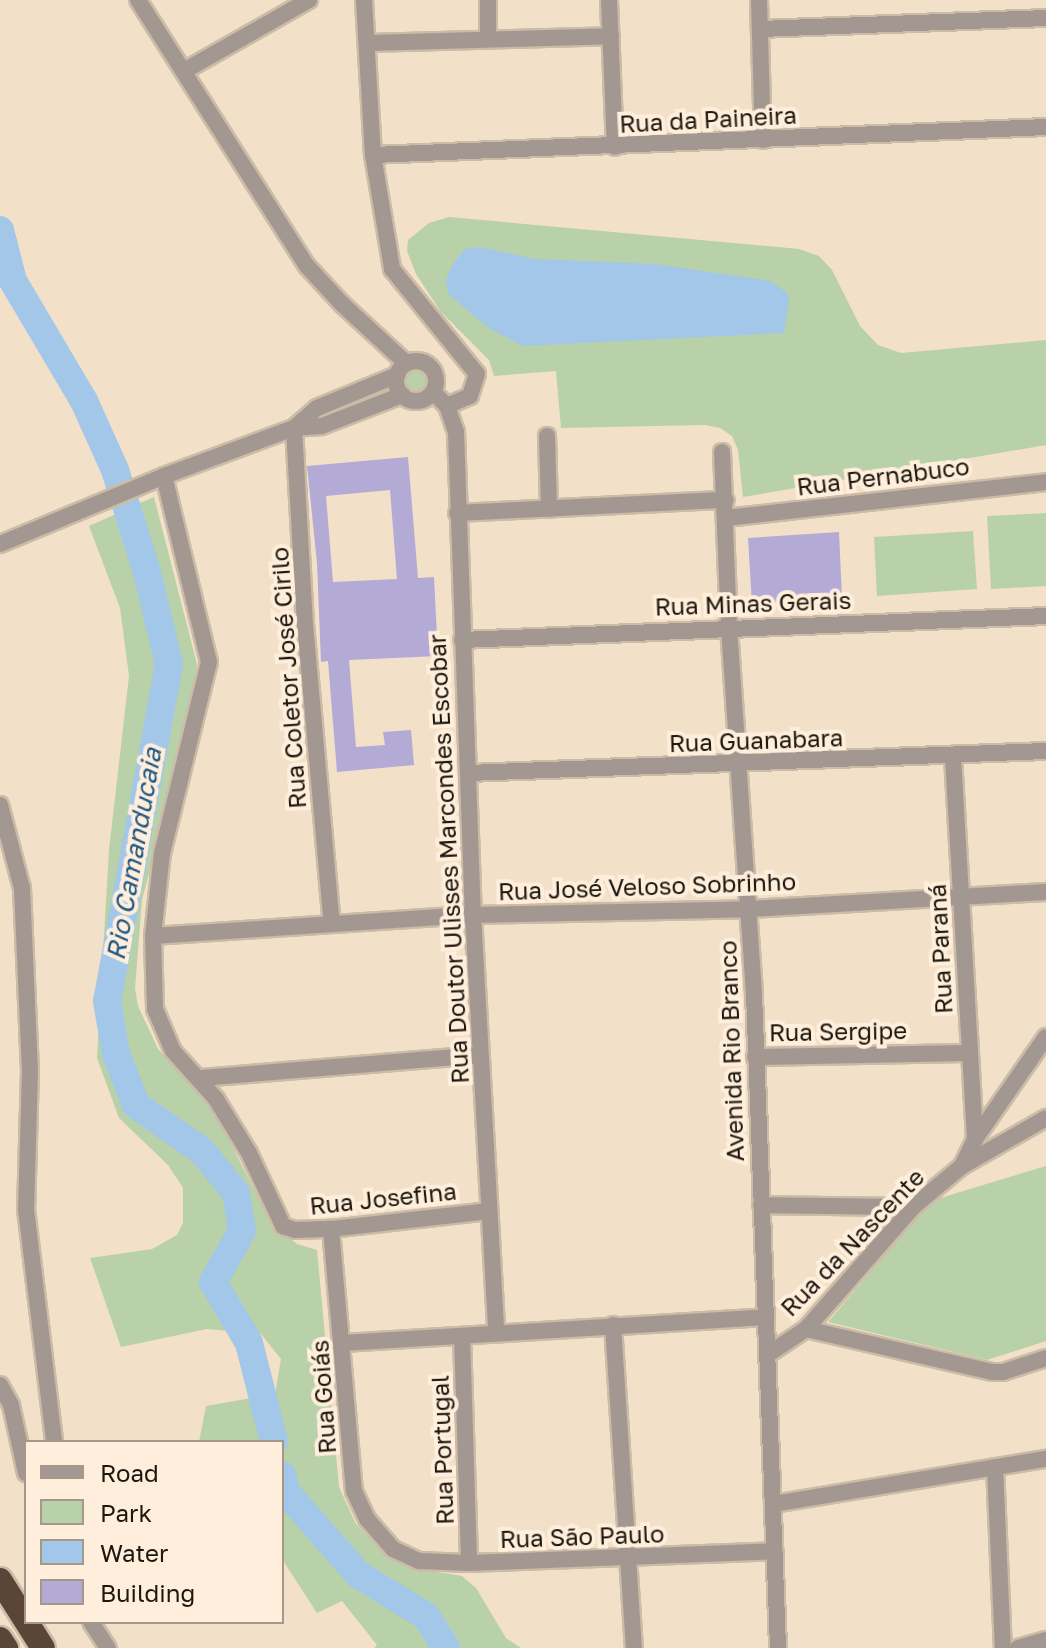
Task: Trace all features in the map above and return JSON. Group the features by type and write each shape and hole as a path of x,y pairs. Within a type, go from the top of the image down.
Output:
{"highway":[{"path":"0,1580 24,1618"},
{"path":"28,1624 43,1648"},
{"path":"0,1639 6,1648"}],"street":[{"path":"138,0 307,266 401,369"},
{"path":"184,71 309,0"},
{"path":"364,0 373,155 392,269 477,374 470,396 447,406 433,392"},
{"path":"488,0 488,39"},
{"path":"609,0 615,147"},
{"path":"759,0 763,140"},
{"path":"760,29 1046,18"},
{"path":"367,43 611,36"},
{"name":"Rua da Paineira","path":"373,155 1046,127"},
{"path":"294,428 317,408 419,360 431,367 436,379 433,392 416,401 402,395 397,387 401,369"},
{"path":"0,544 164,476 294,428 322,426 402,395"},
{"name":"Rua Doutor Ulisses Marcondes Escobar","path":"447,406 456,432 473,915 496,1331"},
{"name":"Rua Coletor José Cirilo","path":"294,428 305,624 332,924"},
{"path":"547,436 549,509"},
{"name":"Avenida Rio Branco","path":"722,452 737,765 749,909 778,1648"},
{"path":"164,476 209,662 162,853 153,936 155,1009 173,1051 200,1078 480,1055"},
{"name":"Rua Pernabuco","path":"726,518 1046,482"},
{"path":"457,513 726,500"},
{"name":"Rua Minas Gerais","path":"462,640 1046,616"},
{"name":"Rua Guanabara","path":"468,773 953,757 1046,751"},
{"name":"Rua Paraná","path":"953,757 975,1139"},
{"path":"0,805 22,888 30,1070 26,1209 54,1440"},
{"name":"Rua José Veloso Sobrinho","path":"153,936 473,915 749,909 1046,892"},
{"name":"Rua da Nascente","path":"767,1355 806,1329 913,1207 962,1166 975,1139 1046,1037"},
{"name":"Rua Sergipe","path":"755,1057 970,1053"},
{"name":"Rua Josefina","path":"200,1078 249,1153 283,1226 295,1230 331,1229 488,1211"},
{"path":"962,1166 1046,1118"},
{"path":"761,1205 913,1207"},
{"name":"Rua Goiás","path":"331,1229 354,1491 367,1519 393,1549"},
{"path":"343,1343 496,1331 766,1317"},
{"path":"613,1325 625,1560 634,1648"},
{"path":"806,1329 992,1372 1003,1372 1046,1358"},
{"name":"Rua Portugal","path":"462,1336 469,1563"},
{"path":"0,1385 11,1405 24,1464"},
{"path":"773,1504 1046,1459"},
{"path":"995,1467 1003,1648"},
{"name":"Rua São Paulo","path":"393,1549 419,1561 469,1563 625,1560 775,1551"},
{"path":"92,1624 108,1648"},
{"path":"1018,1648 1046,1640"}],"green space":[{"path":"449,217 799,249 819,256 832,270 860,326 878,345 901,353 1046,340 1046,445 743,497 738,450 732,436 720,428 705,425 561,428 556,371 494,376 489,360 441,312 416,274 407,251 408,240 429,223"},
{"path":"417,366 427,370 431,380 427,390 417,394 407,390 403,380 407,370"},
{"path":"387,384 390,394 314,421 312,414"},
{"path":"154,497 197,664 192,711 142,900 135,989 138,1006 158,1049 213,1108 271,1223 297,1244 317,1250 339,1487 356,1524 383,1552 406,1567 462,1576 476,1588 506,1638 521,1648 374,1648 377,1645 342,1601 317,1613 284,1562 284,1440 199,1440 206,1406 275,1394 281,1359 261,1334 207,1329 121,1347 90,1258 152,1249 177,1235 183,1223 183,1188 168,1165 119,1118 97,1058 109,850 129,676 120,608 89,526"},
{"path":"1046,513 1046,586 991,589 987,516"},
{"path":"973,531 977,589 877,596 874,537"},
{"path":"1046,1166 1046,1341 987,1360 828,1322 919,1214 940,1198"}],"water":[{"path":"479,247 535,259 655,264 770,281 786,292 789,299 784,333 522,346 489,328 448,294 446,280 453,264 465,249"}],"building":[{"path":"408,457 418,578 434,577 438,656 349,660 356,747 385,745 383,732 411,730 414,765 337,772 328,661 321,662 317,563 307,466","holes":["390,490 397,579 333,582 326,496"]},
{"path":"839,532 842,599 752,604 748,538"}],"waterway":[{"name":"Rio Camanducaia","path":"0,230 13,281 84,401 115,470 147,572 169,664 107,1001 116,1054 136,1105 202,1151 236,1193 242,1231 213,1282 249,1343 273,1440"},
{"name":"Rio Camanducaia","path":"284,1484 286,1492 359,1575 426,1616 446,1648"}]}
